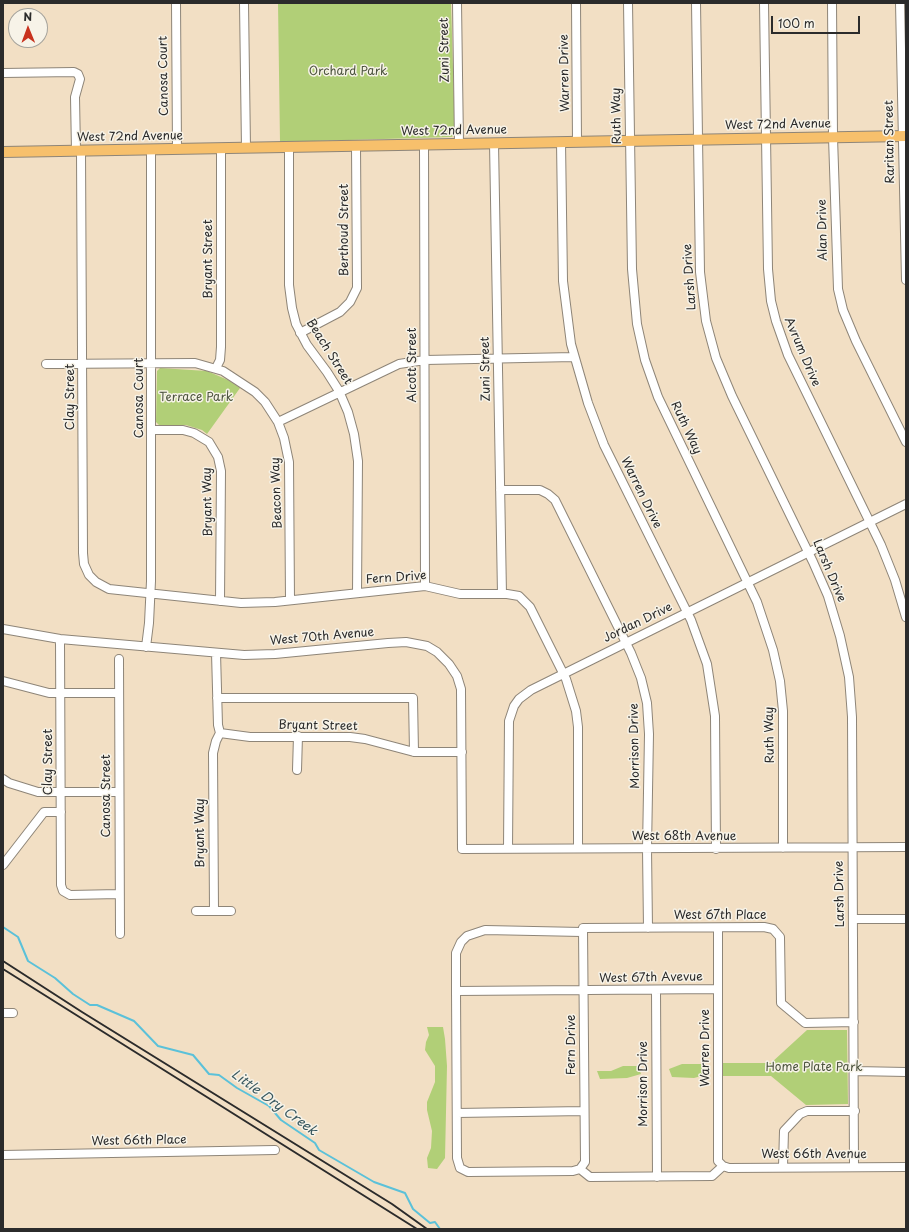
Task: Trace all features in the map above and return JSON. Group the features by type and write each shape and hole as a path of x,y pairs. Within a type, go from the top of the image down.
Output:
{"main road":[{"name":"West 72nd Avenue","path":"3,152 904,136"}],"street":[{"name":"Canosa Court","path":"176,3 177,149"},
{"path":"244,3 246,148"},
{"name":"Zuni Street","path":"457,3 459,144"},
{"name":"Warren Drive","path":"576,3 577,142"},
{"name":"Ruth Way","path":"628,3 632,287 637,324 645,360 667,419 748,583 769,635 780,681 782,711 783,848"},
{"name":"Larsh Drive","path":"696,3 700,272 703,306 709,334 716,358 732,396 821,579 834,615 849,676 852,717 851,847 855,1071 854,1167"},
{"name":"Avrum Drive","path":"764,3 768,269 771,301 776,321 791,362 870,522 891,569 906,616"},
{"name":"Alan Drive","path":"832,3 836,275 840,299 856,341 906,442"},
{"name":"Raritan Street","path":"900,3 906,280"},
{"name":"Clay Street","path":"3,74 74,72 78,74 80,80 75,97 78,151 83,364 84,564 90,577 102,586 119,591 151,593"},
{"name":"Warren Drive","path":"561,142 563,281 567,324 574,357 588,403 604,445 687,612 704,652 713,697 716,849"},
{"name":"Zuni Street","path":"494,143 502,594"},
{"name":"Alcott Street","path":"424,144 425,586"},
{"name":"Berthoud Street","path":"300,333 340,312 350,302 357,288 356,146"},
{"name":"Beach Street","path":"289,147 289,285 292,308 300,333 307,346 328,372 339,391 348,412 354,434 358,461 357,593"},
{"name":"Bryant Street","path":"216,368 220,360 221,347 221,148"},
{"name":"Canosa Court","path":"146,647 151,593 152,149"},
{"path":"278,422 393,366 425,360 497,360 574,357"},
{"name":"Beacon Way","path":"46,364 195,363 216,368 233,376 255,392 265,402 278,422 284,438 289,462 290,600"},
{"name":"Bryant Way","path":"152,430 183,430 194,432 209,442 218,457 221,471 220,600"},
{"name":"Morrison Drive","path":"500,490 536,490 544,492 555,500 641,678 647,703 649,734 647,849 648,928"},
{"name":"Jordan Drive","path":"508,849 509,727 512,710 516,702 525,694 906,504"},
{"name":"Fern Drive","path":"151,593 252,603 425,586 460,594 502,594 519,596 526,602 564,674 573,698 578,720 578,848"},
{"name":"West 70th Avenue","path":"3,629 60,639 216,653 268,654 406,642 427,646 443,656 452,668 459,682 462,699 462,850"},
{"name":"Clay Street","path":"60,639 62,890 70,895 119,894"},
{"path":"216,653 217,698 220,733"},
{"name":"Canosa Street","path":"119,659 118,792 120,934"},
{"path":"3,681 31,689 61,694 119,693"},
{"path":"217,698 413,698 414,752"},
{"name":"Bryant Street","path":"220,733 250,737 334,736 364,739 414,752 462,752"},
{"name":"Bryant Way","path":"214,911 213,753 220,733"},
{"path":"297,770 298,736"},
{"path":"3,779 9,783 38,792 118,792"},
{"path":"3,865 44,812 61,812"},
{"name":"West 68th Avenue","path":"462,850 578,848 716,849 906,847"},
{"path":"196,911 231,911"},
{"path":"853,919 906,919"},
{"name":"Warren Drive","path":"718,928 718,1161 723,1166"},
{"name":"West 67th Place","path":"583,1166 574,1171 468,1172 460,1168 457,1158 456,953 460,942 467,936 485,930 773,928 780,937 781,1003 805,1023 854,1022"},
{"name":"Fern Drive","path":"582,930 584,991 583,1166"},
{"name":"West 67th Avevue","path":"456,991 718,989"},
{"name":"Morrison Drive","path":"656,990 657,1177"},
{"path":"3,1013 13,1013"},
{"path":"855,1071 906,1072"},
{"path":"783,1167 784,1131 800,1114 807,1111 855,1111"},
{"path":"457,1113 584,1112"},
{"name":"West 66th Place","path":"3,1155 275,1150"},
{"path":"583,1166 590,1177 657,1177 712,1176 723,1166"},
{"name":"West 66th Avenue","path":"723,1166 729,1168 906,1167"}],"green space":[{"name":"Orchard Park","path":"278,3 451,3 455,133 452,137 280,142"},
{"name":"Terrace Park","path":"160,368 207,371 228,380 240,388 207,434 202,430 186,425 159,425 156,422 157,371"},
{"path":"427,1027 443,1027 447,1066 445,1158 437,1169 428,1168 427,1158 431,1148 432,1131 427,1110 427,1102 435,1082 435,1066 425,1050 429,1035"},
{"name":"Home Plate Park","path":"807,1030 847,1030 848,1104 806,1105 771,1076 718,1076 717,1063 771,1063"},
{"path":"682,1064 701,1064 705,1075 694,1078 672,1077 669,1069"},
{"path":"623,1066 638,1066 641,1074 627,1078 600,1079 597,1071 611,1071"}],"waterway":[{"name":"Little Dry Creek","path":"3,927 18,937 28,961 55,978 73,994 90,1005 97,1005 134,1021 158,1046 193,1055 209,1074 219,1075 237,1088 269,1106 281,1120 315,1143 319,1150 374,1182 405,1193 413,1209 430,1223 435,1222 440,1229"}],"railway":[{"path":"3,961 82,1012 392,1204 427,1229"},
{"path":"3,969 417,1229"}]}
